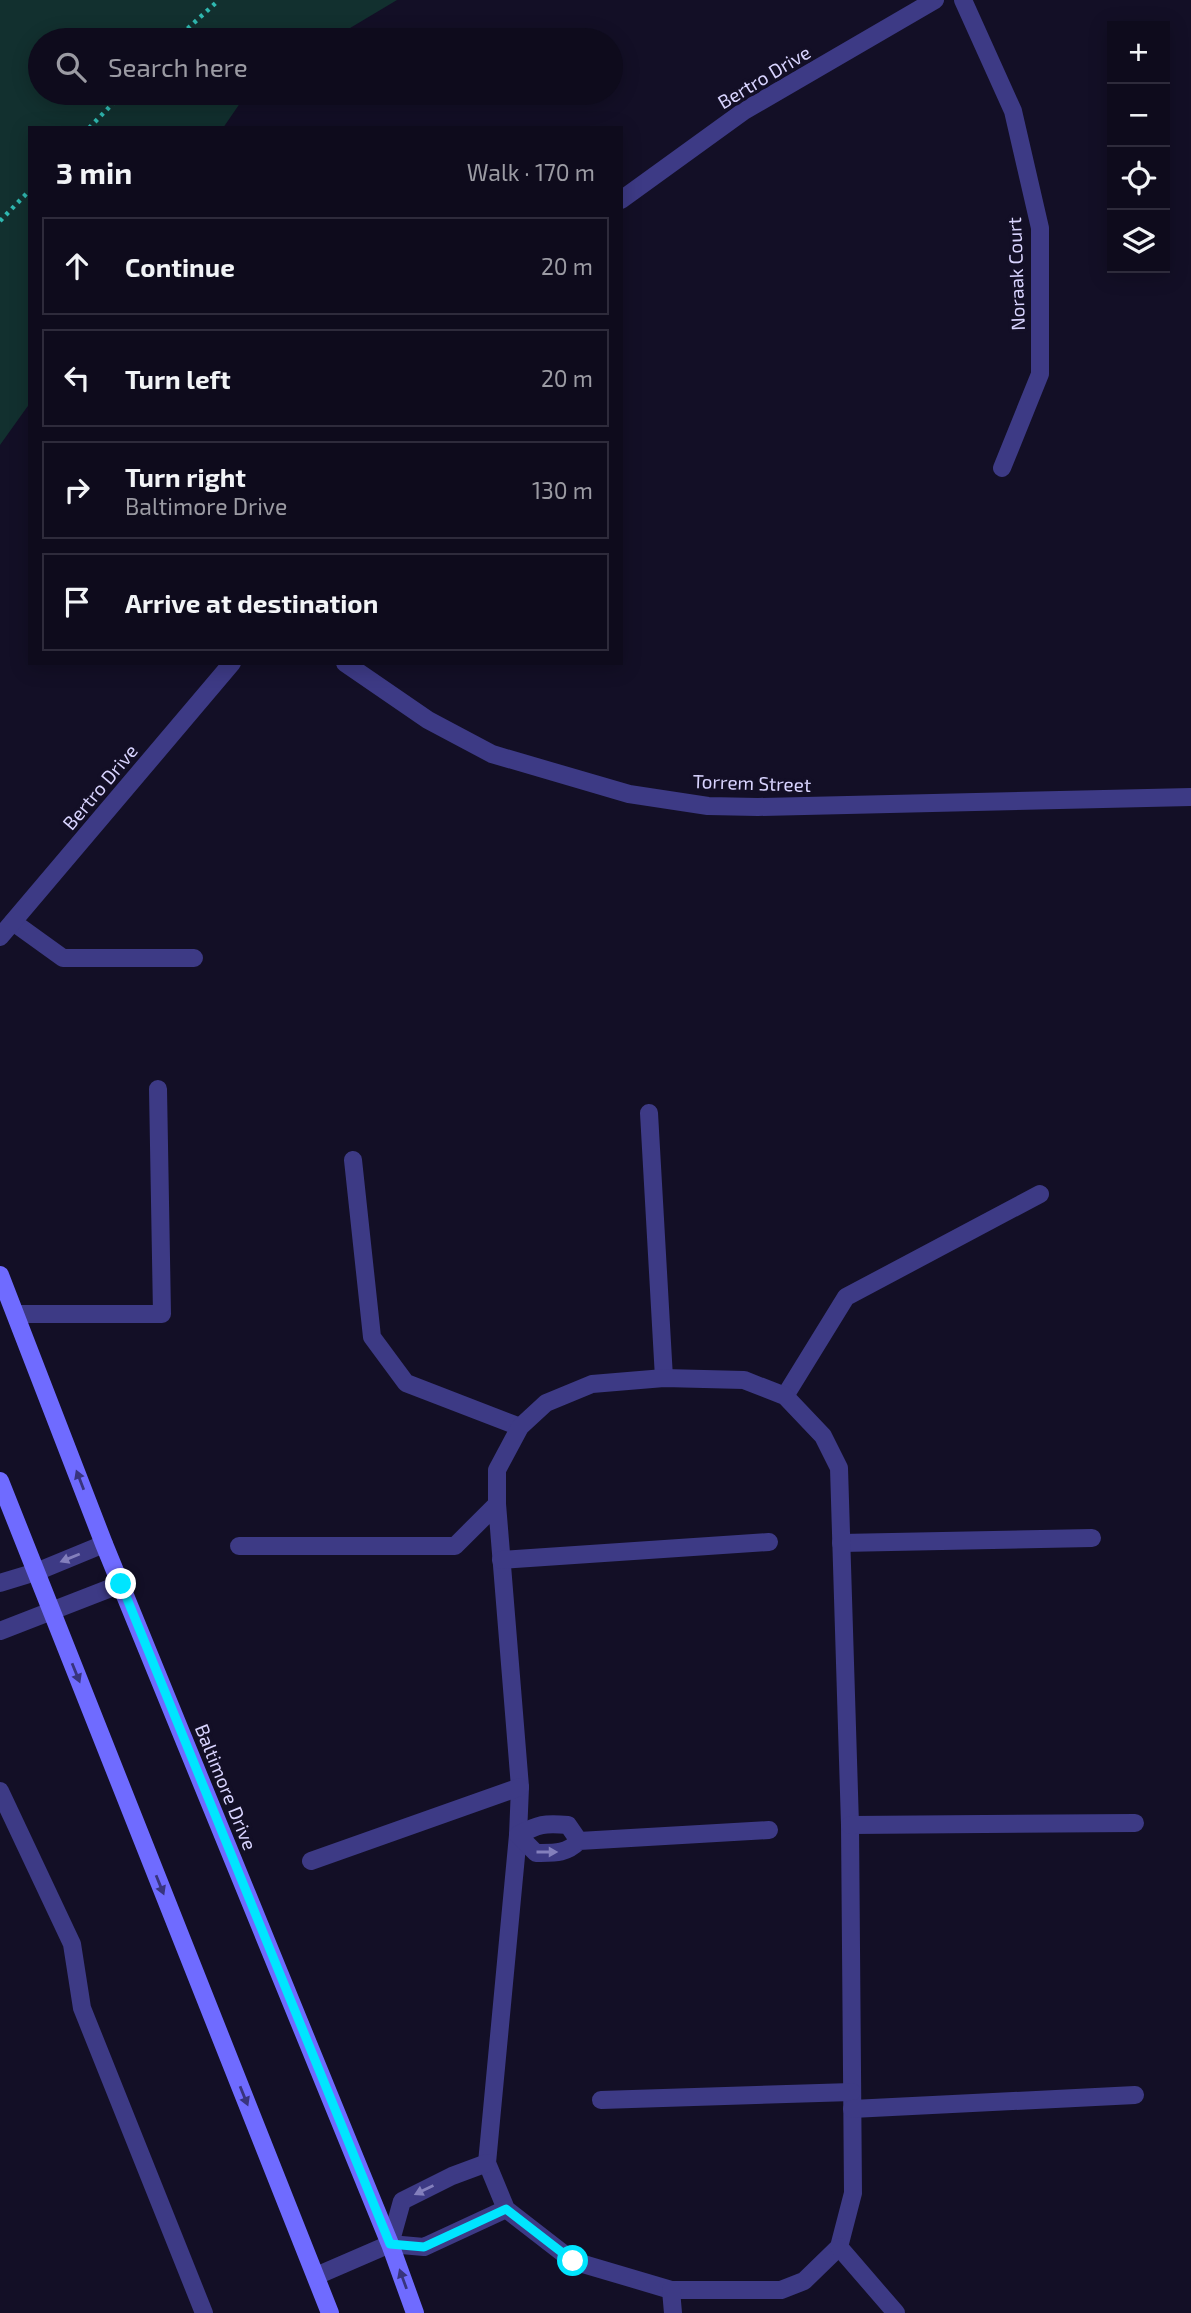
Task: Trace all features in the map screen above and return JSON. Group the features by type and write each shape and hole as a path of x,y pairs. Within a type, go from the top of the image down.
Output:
{"main road":[{"name":"Baltimore Drive","path":"0,1275 104,1544 390,2244 415,2313"},
{"path":"0,1481 330,2313"}],"street":[{"name":"Bertro Drive","path":"623,199 744,111 935,0"},
{"name":"Noraak Court","path":"963,0 1013,111 1040,228 1040,374 1002,468"},
{"name":"Bertro Drive","path":"0,937 230,665"},
{"name":"Torrem Street","path":"348,665 428,720 492,754 629,794 708,806 758,807 1191,797"},
{"path":"13,922 63,958 194,958"},
{"path":"16,1314 162,1314 158,1089"},
{"path":"649,1113 664,1378"},
{"path":"353,1160 372,1337 406,1383 520,1427"},
{"path":"785,1396 846,1297 1040,1194"},
{"path":"664,1378 744,1380 785,1396 823,1436 839,1468 850,1825 853,2193 839,2247 804,2281 781,2290 671,2290 573,2261 506,2209 487,2164 518,1835 520,1787 501,1560 497,1470 520,1427 546,1403 592,1384 664,1378"},
{"path":"239,1546 455,1546 497,1504"},
{"path":"841,1544 1092,1538"},
{"path":"501,1560 769,1542"},
{"path":"0,1583 36,1572 104,1544"},
{"path":"0,1631 121,1584"},
{"path":"311,1861 520,1787"},
{"path":"0,1791 72,1944 82,2008 204,2313"},
{"path":"850,1825 1135,1822"},
{"path":"518,1835 538,1824 568,1825 579,1841"},
{"path":"518,1835 536,1853 569,1851 579,1841 769,1830"},
{"path":"601,2100 852,2100 1135,2095"},
{"path":"390,2244 402,2201 452,2176 487,2164"},
{"path":"316,2276 390,2244 424,2247 506,2209"},
{"path":"839,2247 896,2313"},
{"path":"671,2290 673,2313"}],"path":[{"path":"188,28 219,0"},
{"path":"91,126 111,105"},
{"path":"0,221 28,192"}],"green space":[{"path":"0,0 397,0 350,28 28,28 28,105 239,105 224,126 28,126 28,406 0,445"}],"route":[{"path":"121,1584 390,2244 424,2247 506,2209 573,2261"}]}
